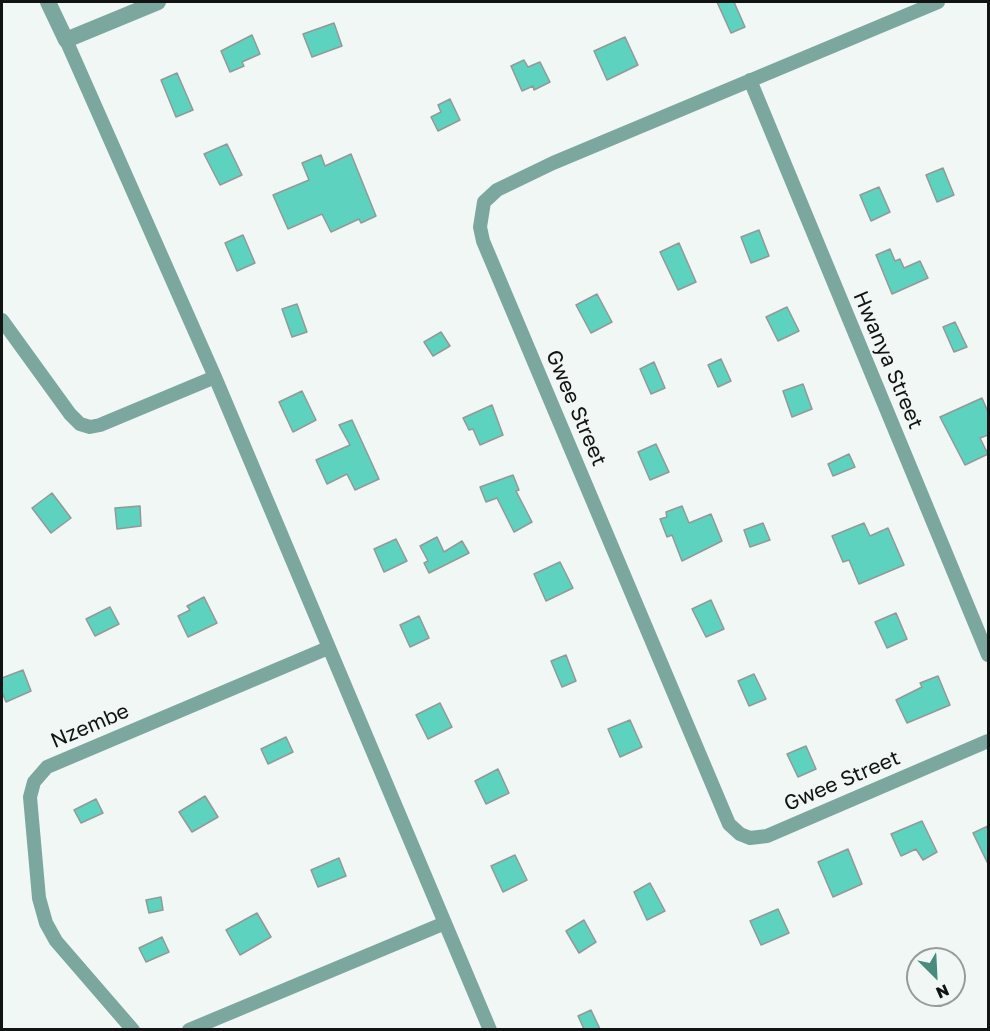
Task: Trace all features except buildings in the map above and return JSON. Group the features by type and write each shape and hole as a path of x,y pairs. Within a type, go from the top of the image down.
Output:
{"street":[{"path":"48,2 215,377 490,1029"},
{"path":"66,40 158,2"},
{"name":"Gwee Street","path":"938,2 553,163 497,190 484,202 480,227 483,241 729,824 740,834 750,838 766,836 988,741"},
{"name":"Hwanya Street","path":"750,80 988,656"},
{"path":"2,320 70,414 80,424 90,427 100,425 215,377"},
{"name":"Nzembe","path":"133,1029 56,941 46,923 39,897 30,797 34,782 47,767 328,648"},
{"path":"189,1029 445,923"}]}
